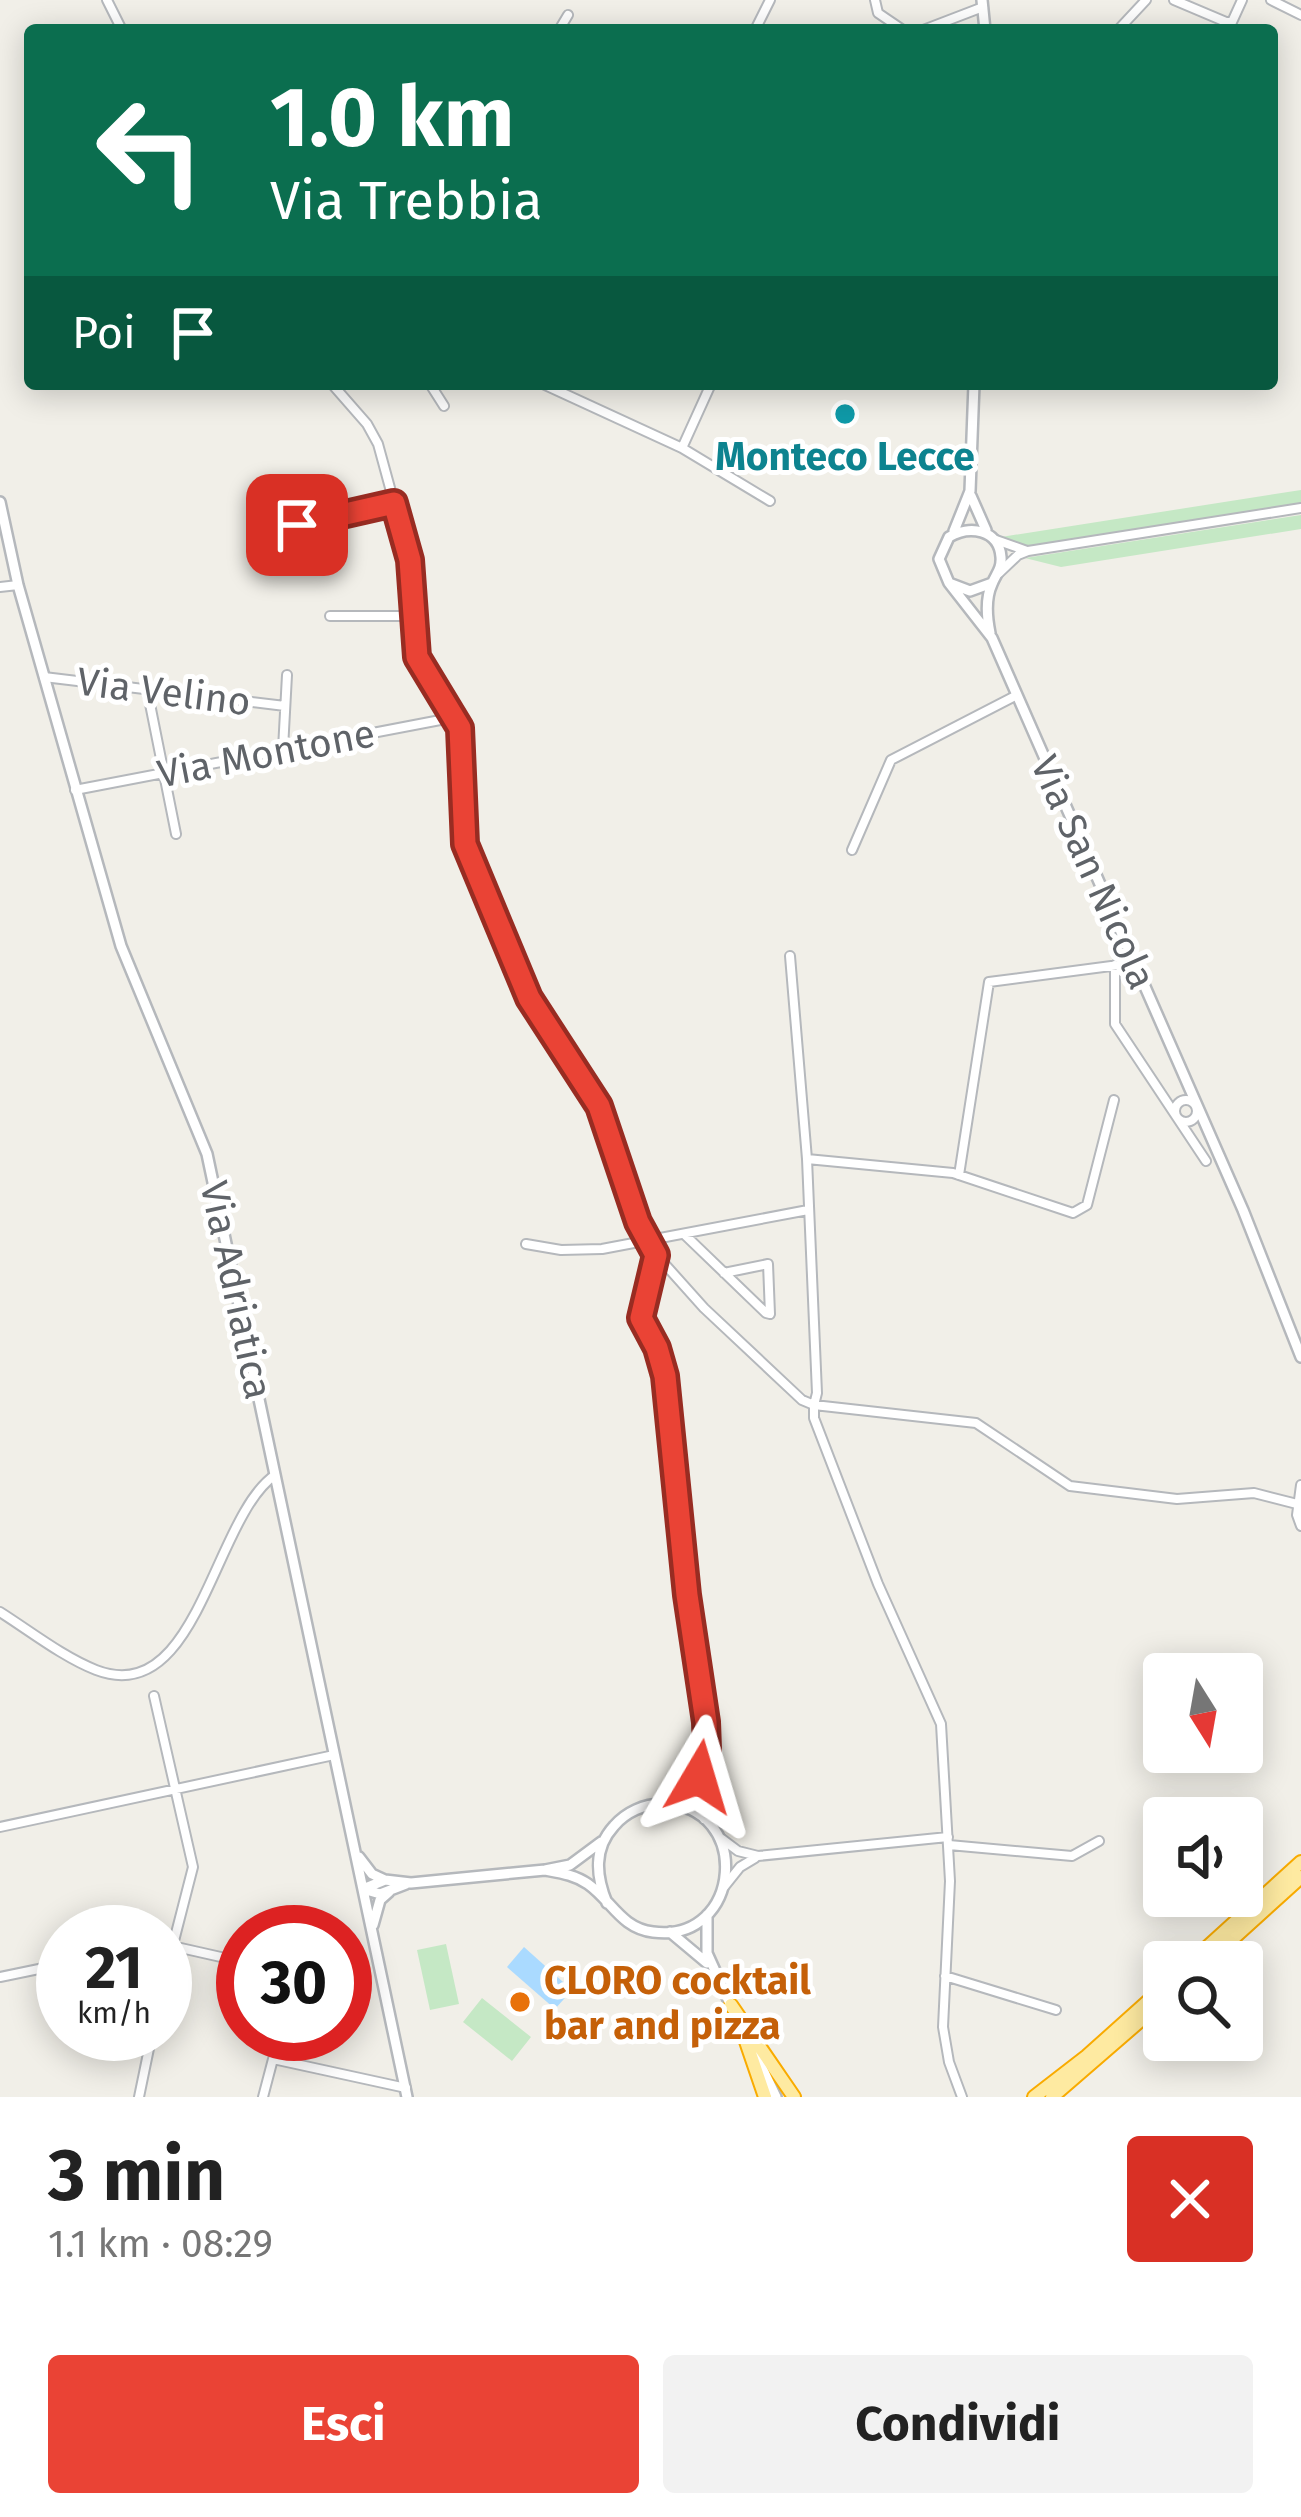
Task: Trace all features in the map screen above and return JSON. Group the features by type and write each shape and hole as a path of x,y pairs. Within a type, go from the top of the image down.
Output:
{"highway":[{"path":"1214,1941 1301,1862"},
{"path":"1230,1941 1301,1877"},
{"path":"731,2005 794,2097"},
{"path":"1034,2097 1143,2006"},
{"path":"1052,2097 1143,2018"},
{"path":"739,2021 765,2097"}],"street":[{"path":"875,0 878,13 894,24"},
{"path":"1124,24 1146,0"},
{"path":"1174,0 1226,22 1232,22 1242,0"},
{"path":"1270,0 1301,15"},
{"path":"936,24 982,3"},
{"path":"563,24 568,15"},
{"path":"337,390 373,432 410,560 421,668 456,717 463,832 474,869 529,998 599,1106 646,1239 656,1255 733,1336 802,1400 814,1405 976,1423 1070,1486 1178,1499 1255,1492 1297,1504"},
{"path":"434,390 444,406"},
{"path":"556,390 682,448 770,501"},
{"path":"682,448 709,390"},
{"name":"Via San Nicola","path":"974,390 970,491 939,559 949,583 992,638"},
{"name":"Via San Nicola","path":"970,491 1001,551 987,610 992,638 1284,1305 1301,1357"},
{"name":"Via Adriatica","path":"0,502 17,585 121,946 207,1154 367,1905"},
{"path":"262,532 394,503"},
{"path":"949,583 970,591 995,579 1011,560 1028,551 1301,508"},
{"path":"949,537 970,529 1028,551"},
{"path":"0,587 17,585"},
{"path":"330,616 414,616"},
{"name":"Via Velino","path":"284,748 287,675"},
{"name":"Via Velino","path":"44,677 284,706"},
{"path":"147,689 176,834"},
{"path":"852,850 891,760 1017,695"},
{"name":"Via Montone","path":"76,790 456,717"},
{"path":"790,956 807,1160 817,1393 814,1418 878,1584 938,1712 948,1841 946,2046 962,2097"},
{"path":"959,1175 988,982 1134,963"},
{"name":"Via San Nicola","path":"1115,965 1115,1024 1206,1161"},
{"path":"807,1160 959,1175 1060,1212 1077,1212 1088,1200 1114,1100"},
{"path":"1177,1118 1177,1104 1183,1100 1196,1106"},
{"path":"526,1244 574,1251 808,1210"},
{"path":"683,1233 724,1273 766,1313 770,1314 768,1264 724,1273"},
{"path":"656,1255 641,1318 665,1376 687,1595 706,1722 707,1750 697,1794 704,1819"},
{"name":"Via San Nicola","path":"1284,1305 1301,1331"},
{"path":"0,1612 93,1670 127,1675 158,1664 186,1630 248,1507 277,1474"},
{"path":"1301,1485 1297,1504 1301,1526"},
{"path":"154,1696 193,1867 182,1905"},
{"path":"0,1828 334,1755"},
{"path":"363,1889 370,1893 411,1882 570,1865 616,1823 683,1792 700,1769"},
{"path":"648,1805 687,1808 738,1851 768,1855 948,1841 1072,1856 1099,1841"},
{"path":"713,1828 727,1866 724,1886"},
{"path":"604,1838 599,1882 607,1903"},
{"path":"354,1850 387,1886"},
{"path":"545,1870 570,1874 591,1886 634,1927 670,1932 690,1927 707,1915 740,1867 768,1855"},
{"path":"372,1930 387,1886"},
{"path":"707,1915 707,1954 776,2097"},
{"name":"Via Adriatica","path":"372,1930 406,2092"},
{"path":"670,1932 714,1972"},
{"path":"0,1977 36,1970"},
{"path":"945,1976 1056,2010"},
{"path":"263,2097 272,2059 406,2092"},
{"path":"139,2097 146,2061"}],"green space":[{"path":"1301,490 1301,504 1029,548 1001,537"},
{"path":"1301,515 1301,529 1061,567 1025,558"},
{"path":"446,1944 459,2004 430,2010 417,1950"},
{"path":"482,1998 531,2037 512,2061 463,2022"}],"water":[{"path":"524,1947 572,1990 555,2009 507,1967"}],"place":[{"name":"Monteco Lecce","path":"845,414"},
{"name":"CLORO cocktail bar and pizza","path":"520,2002"}],"route":[{"path":"297,525 394,503 410,560 417,657 460,728 465,844 529,998 599,1106 638,1222 656,1255 641,1318 665,1376 689,1615 706,1722 707,1750 699,1777"}]}
